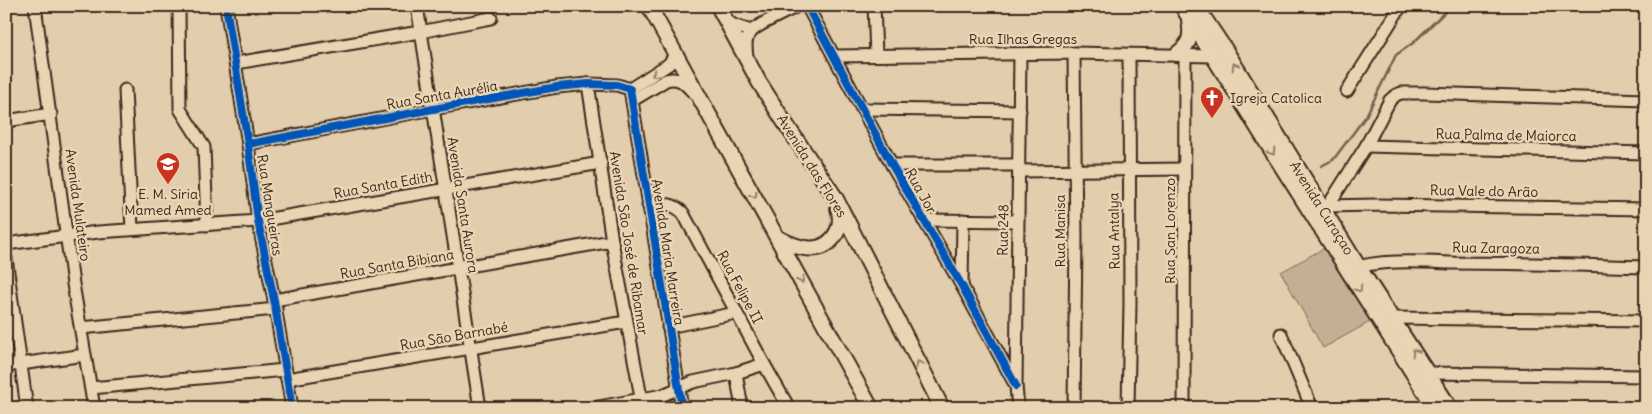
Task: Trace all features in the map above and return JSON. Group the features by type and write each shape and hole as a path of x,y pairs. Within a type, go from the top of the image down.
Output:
{"main road":[{"path":"649,6 871,408"},
{"name":"Avenida das Flores","path":"718,6 784,123 835,197 942,408"},
{"path":"1181,54 1189,41 1189,10"},
{"name":"Avenida Curaçao","path":"1189,10 1212,56 1267,132 1325,206 1353,268 1392,318 1450,408"},
{"name":"Avenida Curaçao","path":"1189,10 1226,51 1267,132 1353,268 1436,408"},
{"path":"777,238 791,245 806,249 825,247 834,239 839,228 841,216 835,197"}],"street":[{"name":"Avenida Mulateiro","path":"35,6 67,235 94,408"},
{"path":"179,6 180,109 204,147 207,224"},
{"name":"Rua Mangueiras","path":"226,6 258,221 275,305 292,408"},
{"name":"Avenida Santa Aurora","path":"417,6 480,408"},
{"path":"748,61 745,48 746,41 752,31 797,6"},
{"name":"Rua Jor","path":"807,6 892,165 962,286 1016,386"},
{"path":"874,6 876,55"},
{"path":"1347,91 1401,6"},
{"path":"236,63 491,18"},
{"path":"726,19 733,25 752,31"},
{"name":"Rua Ilhas Gregas","path":"834,56 1074,53 1212,56"},
{"name":"Rua Manisa","path":"1074,53 1074,408"},
{"path":"631,95 669,64 675,54"},
{"name":"Rua 248","path":"1018,408 1016,386 1020,54"},
{"name":"Rua San Lorenzo","path":"1181,54 1184,169 1184,408"},
{"name":"Rua Antalya","path":"1128,408 1130,304 1129,55"},
{"path":"631,95 666,80 679,79 693,93 709,114"},
{"name":"Rua Santa Aurélia","path":"248,144 433,109 588,84 617,85 631,95"},
{"name":"Avenida São José de Ribamar","path":"588,84 612,241 642,403"},
{"path":"125,90 132,229"},
{"path":"1325,206 1366,146 1390,100 1401,93 1646,100"},
{"name":"Avenida Maria Marreira","path":"631,95 682,408"},
{"path":"863,109 1020,110"},
{"path":"6,121 51,114"},
{"name":"Rua Palma de Maiorca","path":"1366,146 1646,153"},
{"name":"Rua Santa Edith","path":"67,235 258,221 601,162"},
{"path":"892,165 1075,170 1184,169"},
{"name":"Rua Felipe II","path":"648,206 670,204 677,207 683,213 789,408"},
{"name":"Rua Vale do Arão","path":"1325,206 1646,209"},
{"path":"923,220 1017,221"},
{"path":"962,286 963,220"},
{"path":"6,244 67,235"},
{"name":"Rua Santa Bibiana","path":"81,328 275,305 612,241"},
{"path":"6,258 27,408"},
{"name":"Rua Zaragoza","path":"1353,268 1424,262 1646,267"},
{"path":"668,328 736,312"},
{"path":"1392,318 1646,321"},
{"name":"Rua São Barnabé","path":"91,388 286,375 470,348 626,322"},
{"path":"1281,334 1312,408"},
{"path":"6,366 85,355"},
{"path":"593,408 642,403 693,382 736,373 764,364"},
{"path":"736,373 742,408"},
{"path":"1429,373 1646,376"}],"shaded area":[{"path":"1328,246 1370,322 1323,348 1281,272"}],"waterway":[{"path":"1321,166 1333,160 1366,116 1396,55 1413,43 1451,6"}],"cycle path":[{"path":"226,6 258,221 274,300 292,408"},
{"path":"807,6 892,165 962,286 1016,386"},
{"path":"248,144 557,87 588,84 617,85 630,89 682,408"}],"place":[{"name":"Igreja Catolica","path":"1212,119"},
{"name":"E. M. Síria Mamed Amed","path":"168,185"}]}
